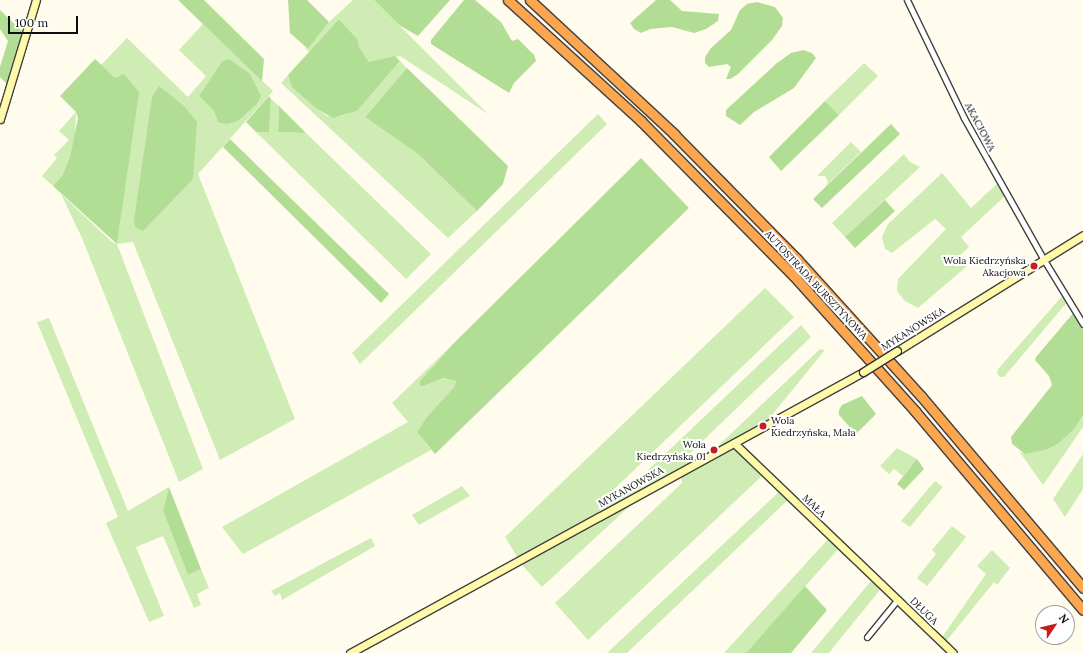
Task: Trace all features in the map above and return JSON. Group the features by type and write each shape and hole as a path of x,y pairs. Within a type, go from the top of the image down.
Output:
{"highway":[{"name":"AUTOSTRADA BURSZTYNOWA","path":"508,0 640,121 793,275 916,411 1083,610"},
{"name":"AUTOSTRADA BURSZTYNOWA","path":"530,0 674,134 797,259 916,391 1083,588"}],"main road":[{"path":"0,119 36,0"},
{"name":"MYKANOWSKA","path":"350,653 863,372 1083,235"},
{"name":"MAŁA","path":"734,443 881,582"},
{"name":"DŁUGA","path":"881,582 953,653"}],"street":[{"name":"AKACJOWA","path":"907,0 964,118 1044,260 1083,324"},
{"path":"867,637 898,599"}],"green space":[{"path":"178,0 204,0 264,59 262,81"},
{"path":"288,0 307,0 329,22 308,49 290,33"},
{"path":"353,0 374,0 488,114 400,56 369,62 359,47 358,40 339,19 309,52 305,48 308,49 329,22"},
{"path":"374,0 450,0 418,36 399,25"},
{"path":"464,0 475,0 501,22 512,41 518,39 534,55 536,61 514,83 509,93 431,44 431,40"},
{"path":"656,0 670,0 682,11 719,14 718,21 706,29 694,33 672,27 650,29 641,33 634,29 630,23"},
{"path":"757,2 775,7 783,18 782,26 772,40 738,74 730,79 726,79 731,67 727,64 709,67 705,63 705,57 711,48 731,30 740,10 747,4"},
{"path":"0,10 25,34 9,86 0,77 0,67 8,41 0,29"},
{"path":"339,19 358,40 359,47 369,62 395,56 400,61 357,111 333,118 317,109 292,87 288,75"},
{"path":"203,24 273,91 198,174 295,419 220,460 133,242 117,244 121,216 115,78 101,65 127,38 188,97 206,76 179,50","holes":["229,59 256,105 238,121 217,119 214,111 199,96 222,61"]},
{"path":"803,50 812,53 816,58 794,88 754,112 740,125 726,116 726,110 777,63 791,53"},
{"path":"95,59 115,78 124,74 139,92 117,244 53,186 62,176 70,157 78,118 76,112 60,96"},
{"path":"229,59 250,74 261,96 256,105 238,121 227,124 218,122 214,111 199,96 222,61"},
{"path":"400,61 407,68 365,117 418,154 477,211 448,238 281,83 288,75 293,87 317,109 327,116 338,117 357,111"},
{"path":"864,63 878,76 839,115 825,101"},
{"path":"407,68 508,166 503,184 477,211 418,154 365,117"},
{"path":"159,86 184,106 197,122 193,179 143,231 135,227 134,220 152,97"},
{"path":"269,96 271,99 269,132 256,132 246,122"},
{"path":"271,99 279,106 278,132 306,133 431,254 406,279 256,132 269,132"},
{"path":"825,101 839,115 781,171 769,157"},
{"path":"279,106 306,133 278,132"},
{"path":"76,112 75,135 70,157 62,176 53,186 42,176 57,158 54,155 69,140 59,131"},
{"path":"598,114 607,124 360,364 352,353"},
{"path":"891,124 900,134 822,208 813,199"},
{"path":"230,139 389,294 381,303 223,147"},
{"path":"851,142 861,152 825,187 828,182 825,176 817,176"},
{"path":"904,154 910,162 920,167 845,237 832,223"},
{"path":"641,158 689,208 435,454 417,432 426,418 454,387 456,381 443,378 424,386 420,386 420,381 453,344"},
{"path":"942,173 971,208 1000,181 1007,194 961,237 969,247 958,257 967,266 918,308 905,301 897,291 898,279 946,229 935,219 892,253 885,249 882,237 888,224"},
{"path":"61,194 112,242 117,244 203,469 179,482 82,238"},
{"path":"885,200 895,211 855,248 845,237"},
{"path":"765,288 794,317 608,495 611,497 624,493 801,325 811,337 688,455 692,460 718,446 820,349 825,350 763,426 734,443 765,473 588,640 555,603 682,483 680,472 646,491 542,587 523,566 505,537"},
{"path":"1064,294 1068,301 1004,377 997,374 998,369"},
{"path":"1075,311 1083,324 1083,415 1075,428 1060,442 1048,449 1025,454 1012,444 1011,437 1052,385 1049,376 1035,360 1036,357"},
{"path":"49,318 128,511 169,487 163,511 188,575 201,569 209,588 197,594 201,605 194,608 163,536 136,547 164,616 149,622 106,523 118,517 37,322"},
{"path":"453,344 431,368 424,386 443,378 456,381 454,387 426,418 417,432 431,450 243,554 222,527 408,422 392,403"},
{"path":"862,396 876,414 856,434 839,415 839,410 842,405"},
{"path":"1083,415 1083,427 1043,485 1019,451 1025,454 1075,428"},
{"path":"897,448 917,459 903,476 894,469 889,474 880,466"},
{"path":"1083,454 1083,489 1065,517 1053,499"},
{"path":"917,459 924,469 904,490 897,484"},
{"path":"935,481 943,487 910,527 901,521"},
{"path":"462,486 470,496 419,525 412,515"},
{"path":"169,487 201,569 188,575 163,511"},
{"path":"782,489 791,497 627,653 607,653"},
{"path":"952,526 966,537 927,586 917,578 936,554 932,550"},
{"path":"831,536 841,546 746,653 724,653"},
{"path":"371,538 375,546 282,600 280,593 275,596 271,591"},
{"path":"992,550 1010,568 997,585 994,582 944,644 940,640 986,574 977,566"},
{"path":"875,576 884,585 829,653 811,653"},
{"path":"805,586 827,610 791,653 746,653"}],"place":[{"name":"Wola Kiedrzyńska Akacjowa","path":"1034,266"},
{"name":"Wola Kiedrzyńska, Mała","path":"763,426"},
{"name":"Wola Kiedrzyńska 01","path":"714,450"}]}
